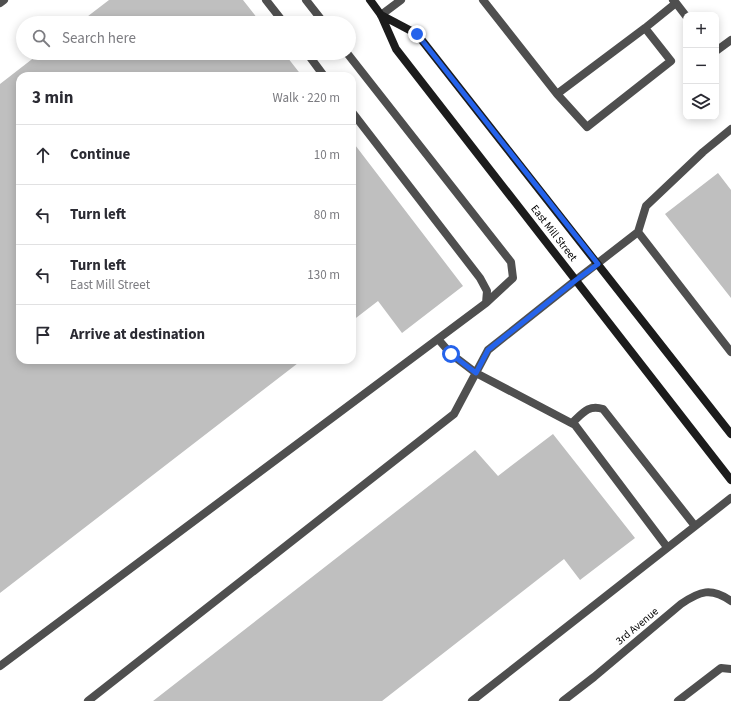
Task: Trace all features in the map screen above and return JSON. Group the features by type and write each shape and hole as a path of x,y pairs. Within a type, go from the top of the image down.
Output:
{"main road":[{"name":"East Mill Street","path":"370,0 381,15 396,49 731,480"},
{"name":"East Mill Street","path":"381,15 417,34 731,434"}],"lane":[{"path":"0,4 4,0"},
{"path":"266,0 279,16"},
{"path":"306,0 319,16"},
{"path":"381,15 400,0"},
{"path":"483,0 557,94 587,127 671,61 645,28"},
{"path":"557,94 645,28 675,2 683,12"},
{"path":"719,50 731,40"},
{"path":"312,60 321,72"},
{"path":"0,666 486,303 513,278 511,262 352,60"},
{"path":"356,117 480,278 487,291 486,303"},
{"path":"88,701 454,414 488,350 638,232 646,206 702,152 731,129"},
{"path":"638,232 731,352"},
{"path":"438,339 451,354 476,373 575,425 667,547"},
{"path":"572,423 589,408 596,407 603,409 695,526"},
{"path":"472,701 731,498"},
{"name":"3rd Avenue","path":"563,701 681,604 692,597 701,593 712,591 731,601"},
{"path":"678,701 721,668 731,669"}],"building":[{"path":"109,0 243,0 256,16 88,16"},
{"path":"31,60 289,60 299,72 16,72 16,364 297,364 0,593 0,84"},
{"path":"356,146 463,286 402,333 378,301 356,318"},
{"path":"718,173 731,190 731,298 665,214"},
{"path":"553,434 635,538 580,580 564,559 382,701 153,701 475,450 498,476"}],"route":[{"path":"417,34 598,264 488,350 476,373 451,354"}]}
